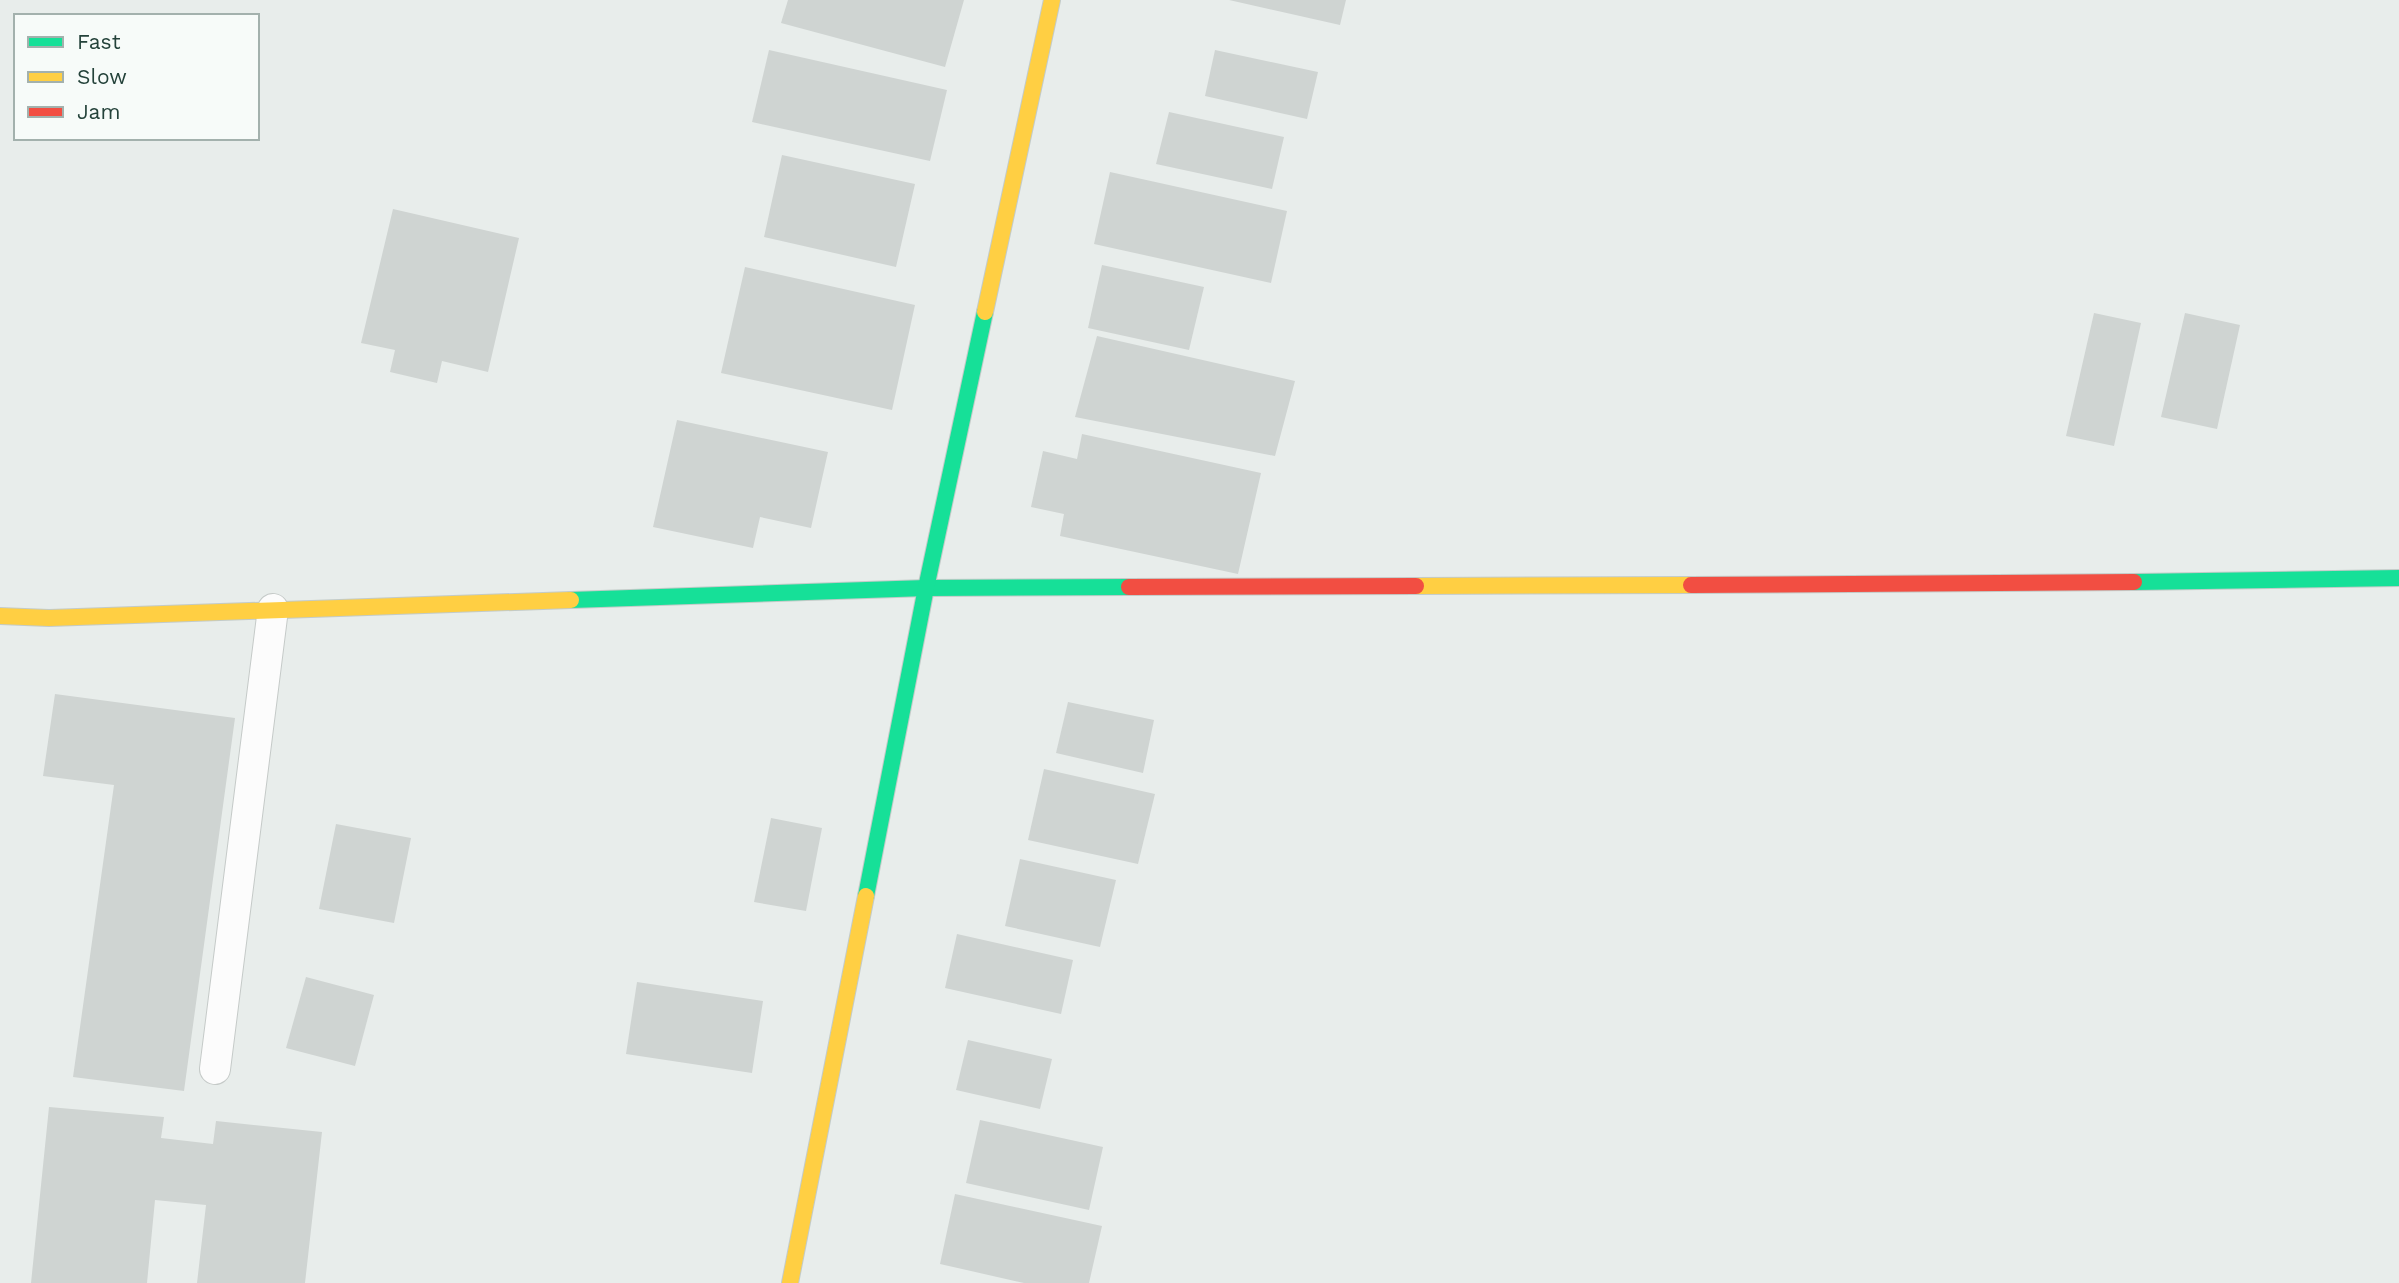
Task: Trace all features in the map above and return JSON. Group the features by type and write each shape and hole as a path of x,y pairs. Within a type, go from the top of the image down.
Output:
{"street":[{"path":"790,1283 926,588 1052,0"},
{"path":"0,616 49,618 926,588 2076,584 2399,578"}],"lane":[{"path":"215,1069 273,609"}],"building":[{"path":"788,0 964,0 945,67 781,23"},
{"path":"1229,0 1346,0 1340,25"},
{"path":"769,50 947,90 930,161 752,122"},
{"path":"1215,50 1318,72 1307,119 1205,96"},
{"path":"1169,112 1284,137 1272,189 1156,164"},
{"path":"782,155 915,184 896,267 764,237"},
{"path":"1110,172 1287,211 1271,283 1094,244"},
{"path":"393,209 519,238 488,372 442,361 437,383 390,372 395,350 361,343"},
{"path":"1102,265 1204,287 1189,350 1088,328"},
{"path":"745,267 915,305 892,410 721,373"},
{"path":"2094,313 2141,323 2114,446 2066,436"},
{"path":"2185,313 2240,325 2217,429 2161,417"},
{"path":"1097,336 1295,381 1275,456 1075,417"},
{"path":"677,420 828,452 811,528 760,517 753,548 653,527"},
{"path":"1082,434 1261,473 1238,574 1060,536 1064,514 1031,507 1043,451 1077,459"},
{"path":"55,694 235,718 184,1091 73,1077 114,785 43,776"},
{"path":"1068,702 1154,720 1143,773 1056,753"},
{"path":"1044,769 1155,794 1138,864 1028,840"},
{"path":"771,818 822,828 806,911 754,902"},
{"path":"336,824 411,838 394,923 319,909"},
{"path":"1020,859 1116,880 1100,947 1005,926"},
{"path":"957,934 1073,960 1061,1014 945,988"},
{"path":"306,977 374,995 355,1066 286,1048"},
{"path":"637,982 763,1001 752,1073 626,1054"},
{"path":"968,1040 1052,1059 1040,1109 956,1090"},
{"path":"49,1107 164,1117 161,1138 213,1144 216,1121 322,1132 305,1283 197,1283 206,1205 155,1200 147,1283 31,1283"},
{"path":"980,1120 1103,1147 1089,1210 966,1183"},
{"path":"955,1194 1102,1226 1089,1283 1024,1283 940,1264"}],"traffic: fast":[{"path":"866,896 926,588 985,312"},
{"path":"2134,582 2399,578"},
{"path":"571,600 926,588 1129,587"}],"traffic: slow":[{"path":"985,312 1052,0"},
{"path":"1416,586 1691,585"},
{"path":"0,616 49,618 571,600"},
{"path":"790,1283 866,896"}],"traffic: jam":[{"path":"1691,585 2134,582"},
{"path":"1129,587 1416,586"}]}
